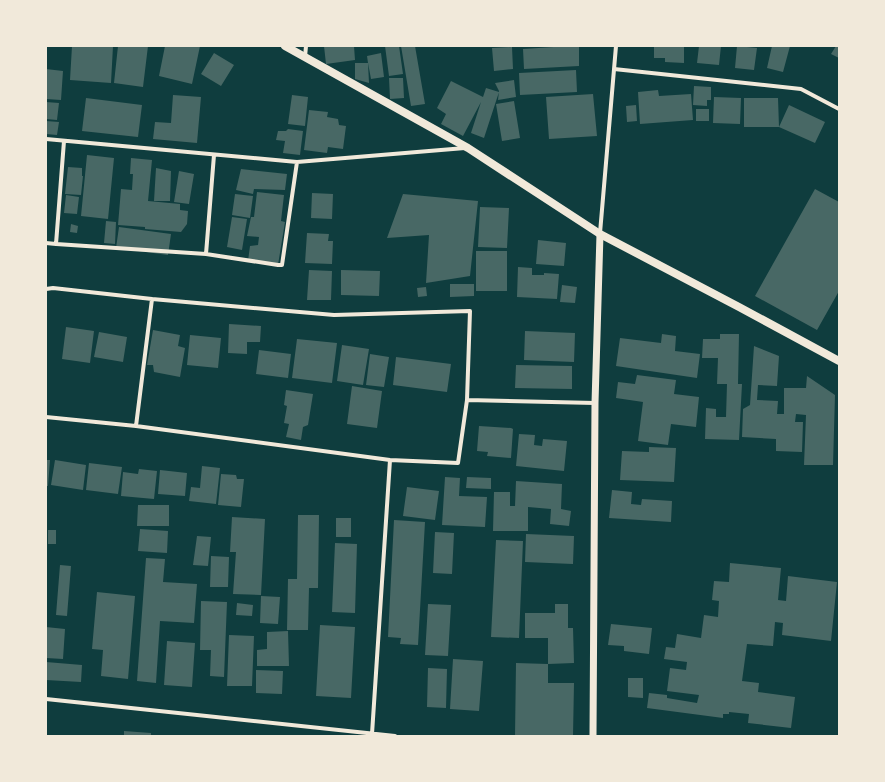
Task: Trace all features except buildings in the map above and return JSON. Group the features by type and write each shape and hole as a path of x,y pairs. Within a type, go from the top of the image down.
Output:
{"main road":[{"path":"285,46 468,148 600,234 839,361"}],"street":[{"path":"305,57 306,46"},
{"path":"593,736 595,403 600,234 616,46"},
{"path":"614,69 801,89 839,109"},
{"path":"46,139 296,162 468,148"},
{"path":"56,244 64,140"},
{"path":"206,254 214,155"},
{"path":"46,243 206,254 282,265 296,162"},
{"path":"46,289 53,288 152,299 334,315 470,311 467,400 458,463 390,460 136,426 46,417"},
{"path":"136,426 152,299"},
{"path":"467,400 595,403"},
{"path":"372,734 390,460"},
{"path":"46,699 395,736"}]}
